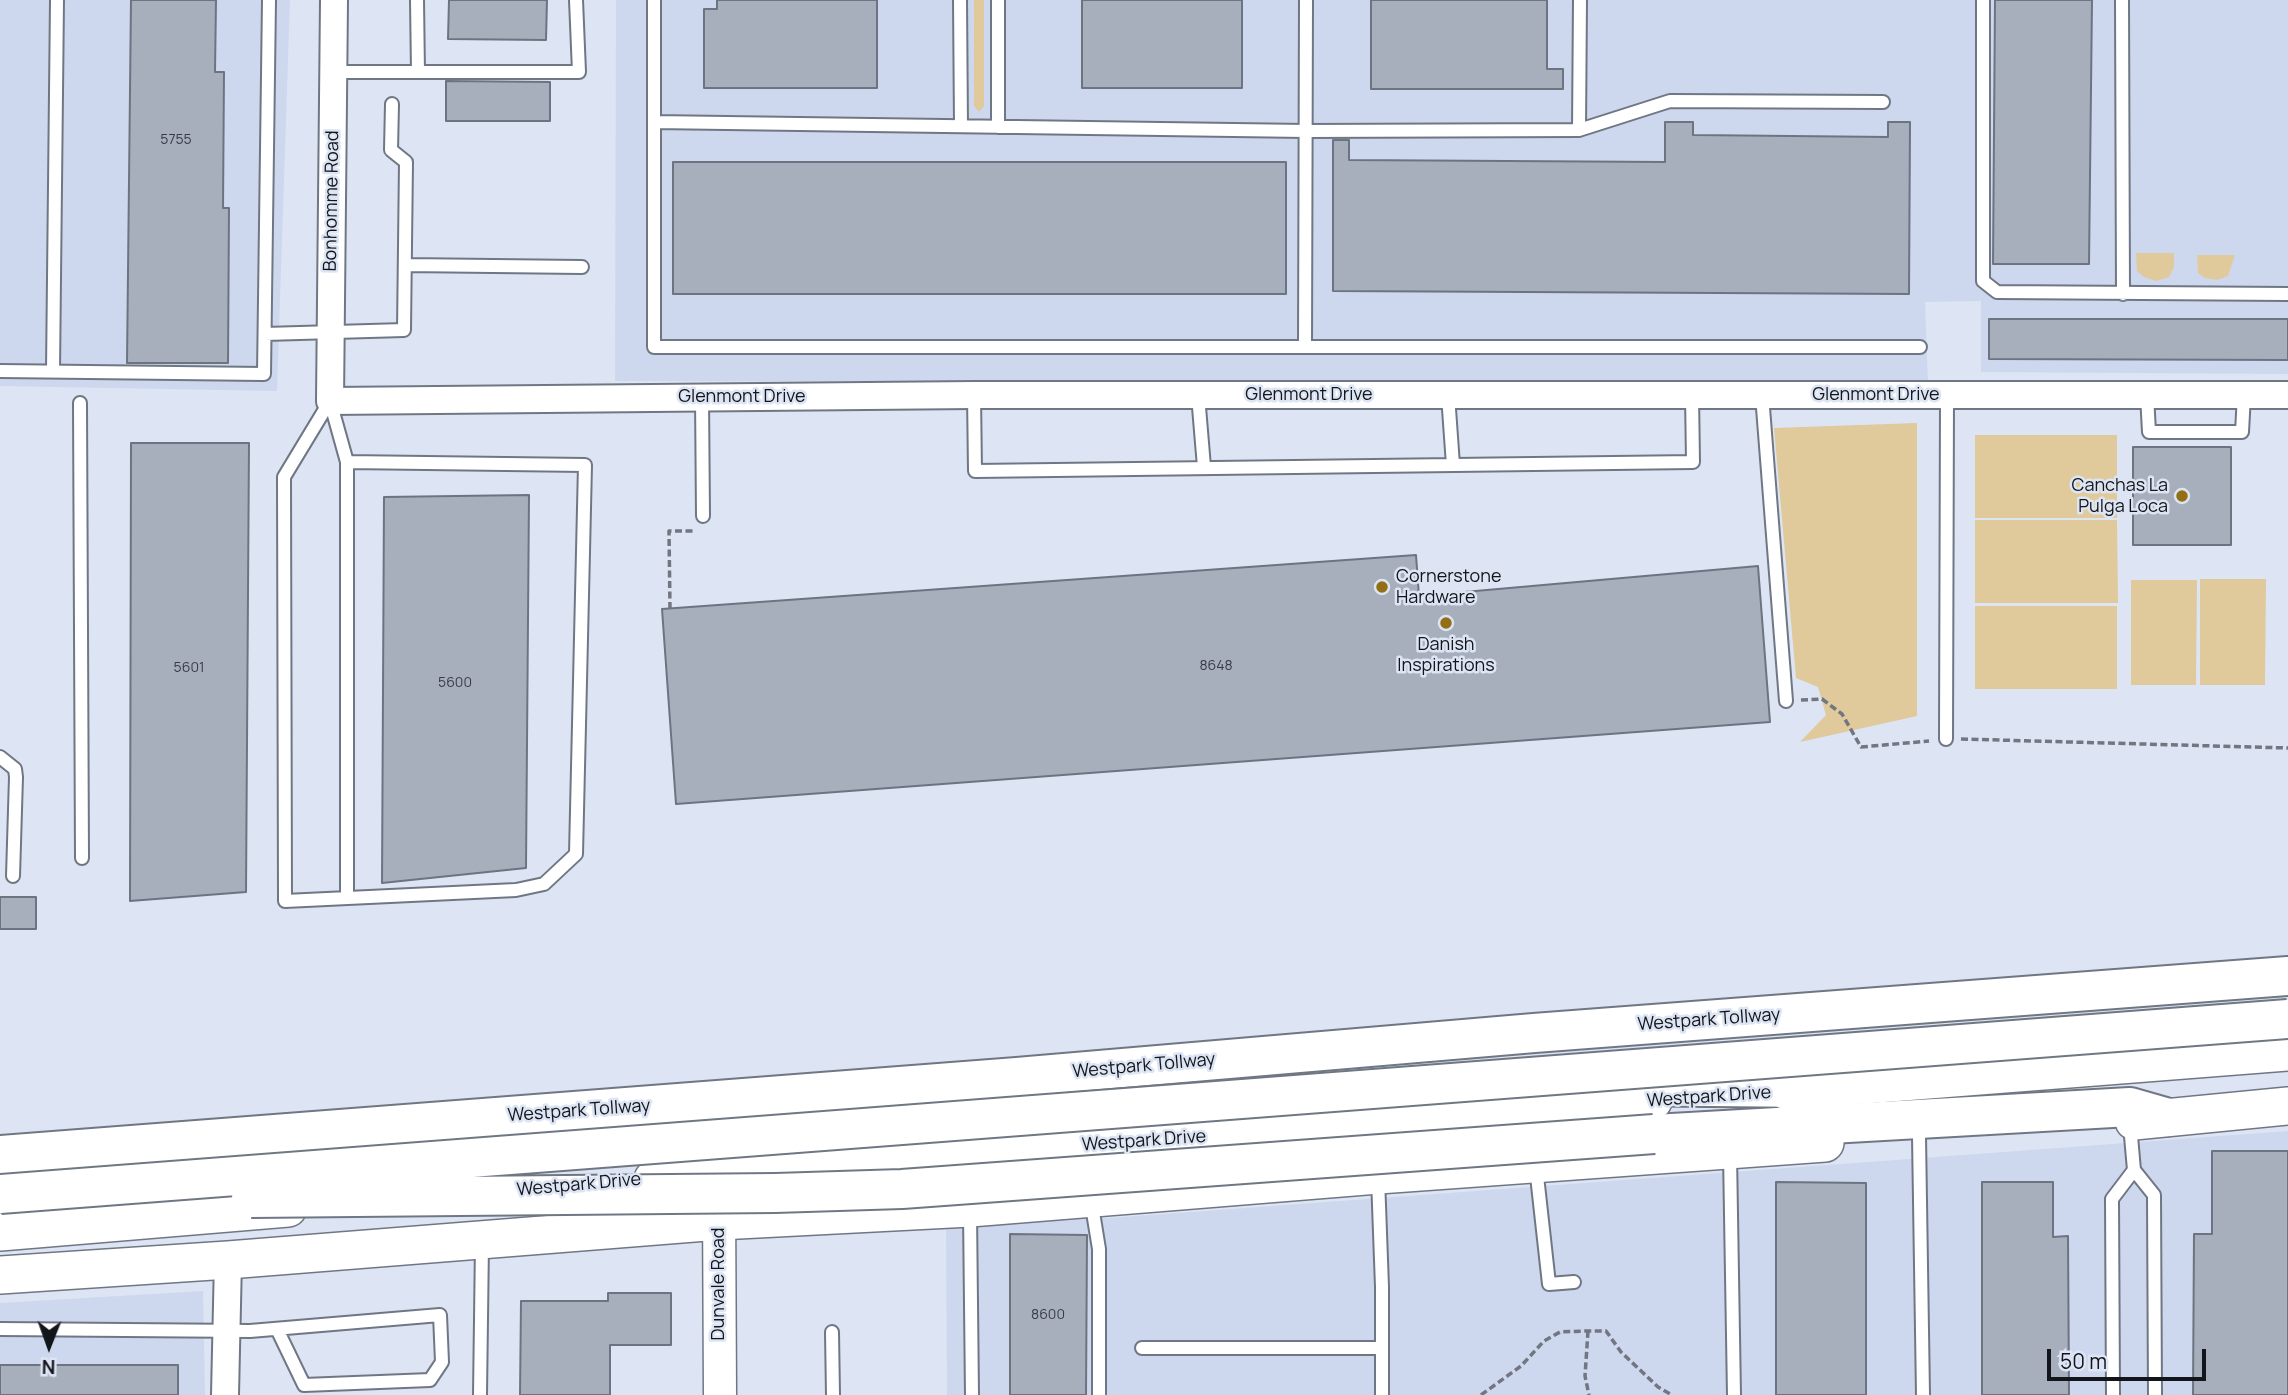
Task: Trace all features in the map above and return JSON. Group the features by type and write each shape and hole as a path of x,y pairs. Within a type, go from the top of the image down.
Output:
{"highway":[{"name":"Westpark Tollway","path":"0,1154 1017,1077 1520,1034 2288,976"},
{"path":"0,1195 2288,1018"},
{"path":"1017,1077 1818,1088"},
{"path":"0,1195 272,1198 775,1193 902,1189 1654,1134 2142,1115"}],"main road":[{"name":"Westpark Drive","path":"0,1232 719,1173 2288,1052"},
{"path":"2142,1115 2137,1095 2268,1083 2288,1075"},
{"path":"0,1275 228,1260 719,1221 970,1208 1919,1136 2142,1115 2288,1106"}],"street":[{"name":"Bonhomme Road","path":"330,401 334,0"},
{"name":"Glenmont Drive","path":"330,401 974,395 2288,395"},
{"name":"Dunvale Road","path":"719,1173 720,1395"},
{"path":"225,1395 228,1260"}],"lane":[{"path":"53,371 57,0"},
{"path":"0,371 264,374 269,0"},
{"path":"417,0 418,72"},
{"path":"334,72 579,72 576,0"},
{"path":"654,0 654,347 1920,347"},
{"path":"960,0 961,126"},
{"path":"998,0 998,127"},
{"path":"1305,347 1306,0"},
{"path":"1579,130 1580,0"},
{"path":"1983,0 1983,281 1997,292 2288,294"},
{"path":"2122,0 2123,294"},
{"path":"654,122 1306,131 1579,130 1670,101 1883,102"},
{"path":"265,334 404,330 406,162 391,150 392,104"},
{"path":"405,265 582,267"},
{"path":"974,395 975,471 1693,462 1692,395"},
{"path":"1198,395 1204,467"},
{"path":"1448,395 1453,465"},
{"path":"2147,396 2149,432 2242,432 2244,395"},
{"path":"1762,396 1786,701"},
{"path":"1947,396 1947,739"},
{"path":"702,397 703,516"},
{"path":"330,401 347,462 347,897"},
{"path":"330,401 284,477 285,901 516,890 544,884 576,854 585,465 347,462"},
{"path":"80,403 82,858"},
{"path":"0,757 15,769 16,777 13,876"},
{"path":"2113,1395 2112,1199 2134,1170 2142,1115"},
{"path":"1919,1136 1923,1395"},
{"path":"1730,1150 1734,1395"},
{"path":"1535,1164 1549,1284 1574,1282"},
{"path":"2134,1170 2154,1195 2155,1395"},
{"path":"1378,1175 1381,1395"},
{"path":"1091,1198 1099,1249 1099,1395"},
{"path":"970,1208 972,1395"},
{"path":"480,1395 482,1240"},
{"path":"0,1329 226,1331 440,1315 442,1362 430,1380 304,1385 277,1329"},
{"path":"831,1332 833,1395"},
{"path":"1142,1348 1382,1348"}],"path":[{"path":"670,609 669,531 703,531 703,516"},
{"path":"1786,701 1822,699 1842,714 1861,747 1947,739 2288,748"},
{"path":"1588,1331 1585,1376 1589,1395"},
{"path":"1481,1395 1521,1366 1544,1341 1560,1332 1588,1331 1605,1331 1621,1352 1658,1387 1672,1395"}],"shaded area":[{"path":"0,0 290,0 277,391 0,386"},
{"path":"616,0 2288,0 2288,374 1981,372 1981,301 1925,302 1928,384 615,381"},
{"path":"974,0 984,0 984,106 979,112 974,106"},
{"path":"2136,253 2174,253 2174,267 2169,277 2156,281 2144,277 2137,271"},
{"path":"2197,255 2235,255 2228,276 2217,280 2205,278 2198,273"},
{"path":"1917,423 1917,716 1800,742 1826,715 1818,687 1796,678 1774,428"},
{"path":"1975,435 2117,435 2117,518 1975,518"},
{"path":"1975,520 2117,520 2118,603 1975,603"},
{"path":"2200,579 2266,579 2265,685 2200,685"},
{"path":"2131,580 2197,580 2196,685 2131,685"},
{"path":"1975,606 2117,606 2117,689 1975,689"},
{"path":"2288,1131 2288,1395 947,1395 946,1220 1110,1218"},
{"path":"203,1291 205,1395 0,1395 0,1303"}],"building":[{"path":"131,0 216,0 215,72 224,72 223,208 229,208 228,363 127,363"},
{"path":"449,0 547,0 546,40 448,39"},
{"path":"717,0 877,0 877,88 704,88 704,9 717,9"},
{"path":"1082,0 1242,0 1242,88 1082,88"},
{"path":"1371,0 1547,0 1547,69 1563,69 1563,89 1371,89"},
{"path":"1995,0 2092,0 2089,264 1993,264"},
{"path":"446,81 550,82 550,121 446,121"},
{"path":"1665,122 1693,122 1693,135 1888,137 1888,122 1910,122 1909,294 1333,291 1333,140 1349,140 1349,160 1665,162"},
{"path":"673,162 1286,162 1286,294 673,294"},
{"path":"1989,319 2288,319 2288,360 1989,359"},
{"path":"131,443 249,443 246,892 130,901"},
{"name":"Canchas La Pulga Loca","path":"2133,447 2231,447 2231,545 2133,545"},
{"path":"529,495 526,868 382,883 384,497"},
{"path":"1416,555 1419,596 1758,566 1770,722 676,804 662,609"},
{"path":"0,897 36,897 36,929 0,929"},
{"path":"2212,1151 2288,1151 2288,1395 2193,1395 2194,1234 2212,1234"},
{"path":"1776,1182 1866,1183 1866,1395 1776,1395"},
{"path":"1982,1182 2053,1182 2053,1237 2068,1236 2069,1395 1982,1395"},
{"path":"1010,1234 1087,1235 1086,1395 1010,1395"},
{"path":"608,1293 671,1293 671,1345 610,1345 610,1395 520,1395 521,1301 608,1301"},
{"path":"0,1365 178,1365 178,1395 0,1395"}],"place":[{"name":"Canchas La Pulga Loca","path":"2182,496"},
{"name":"Cornerstone Hardware","path":"1382,587"},
{"name":"Danish Inspirations","path":"1446,623"}]}
